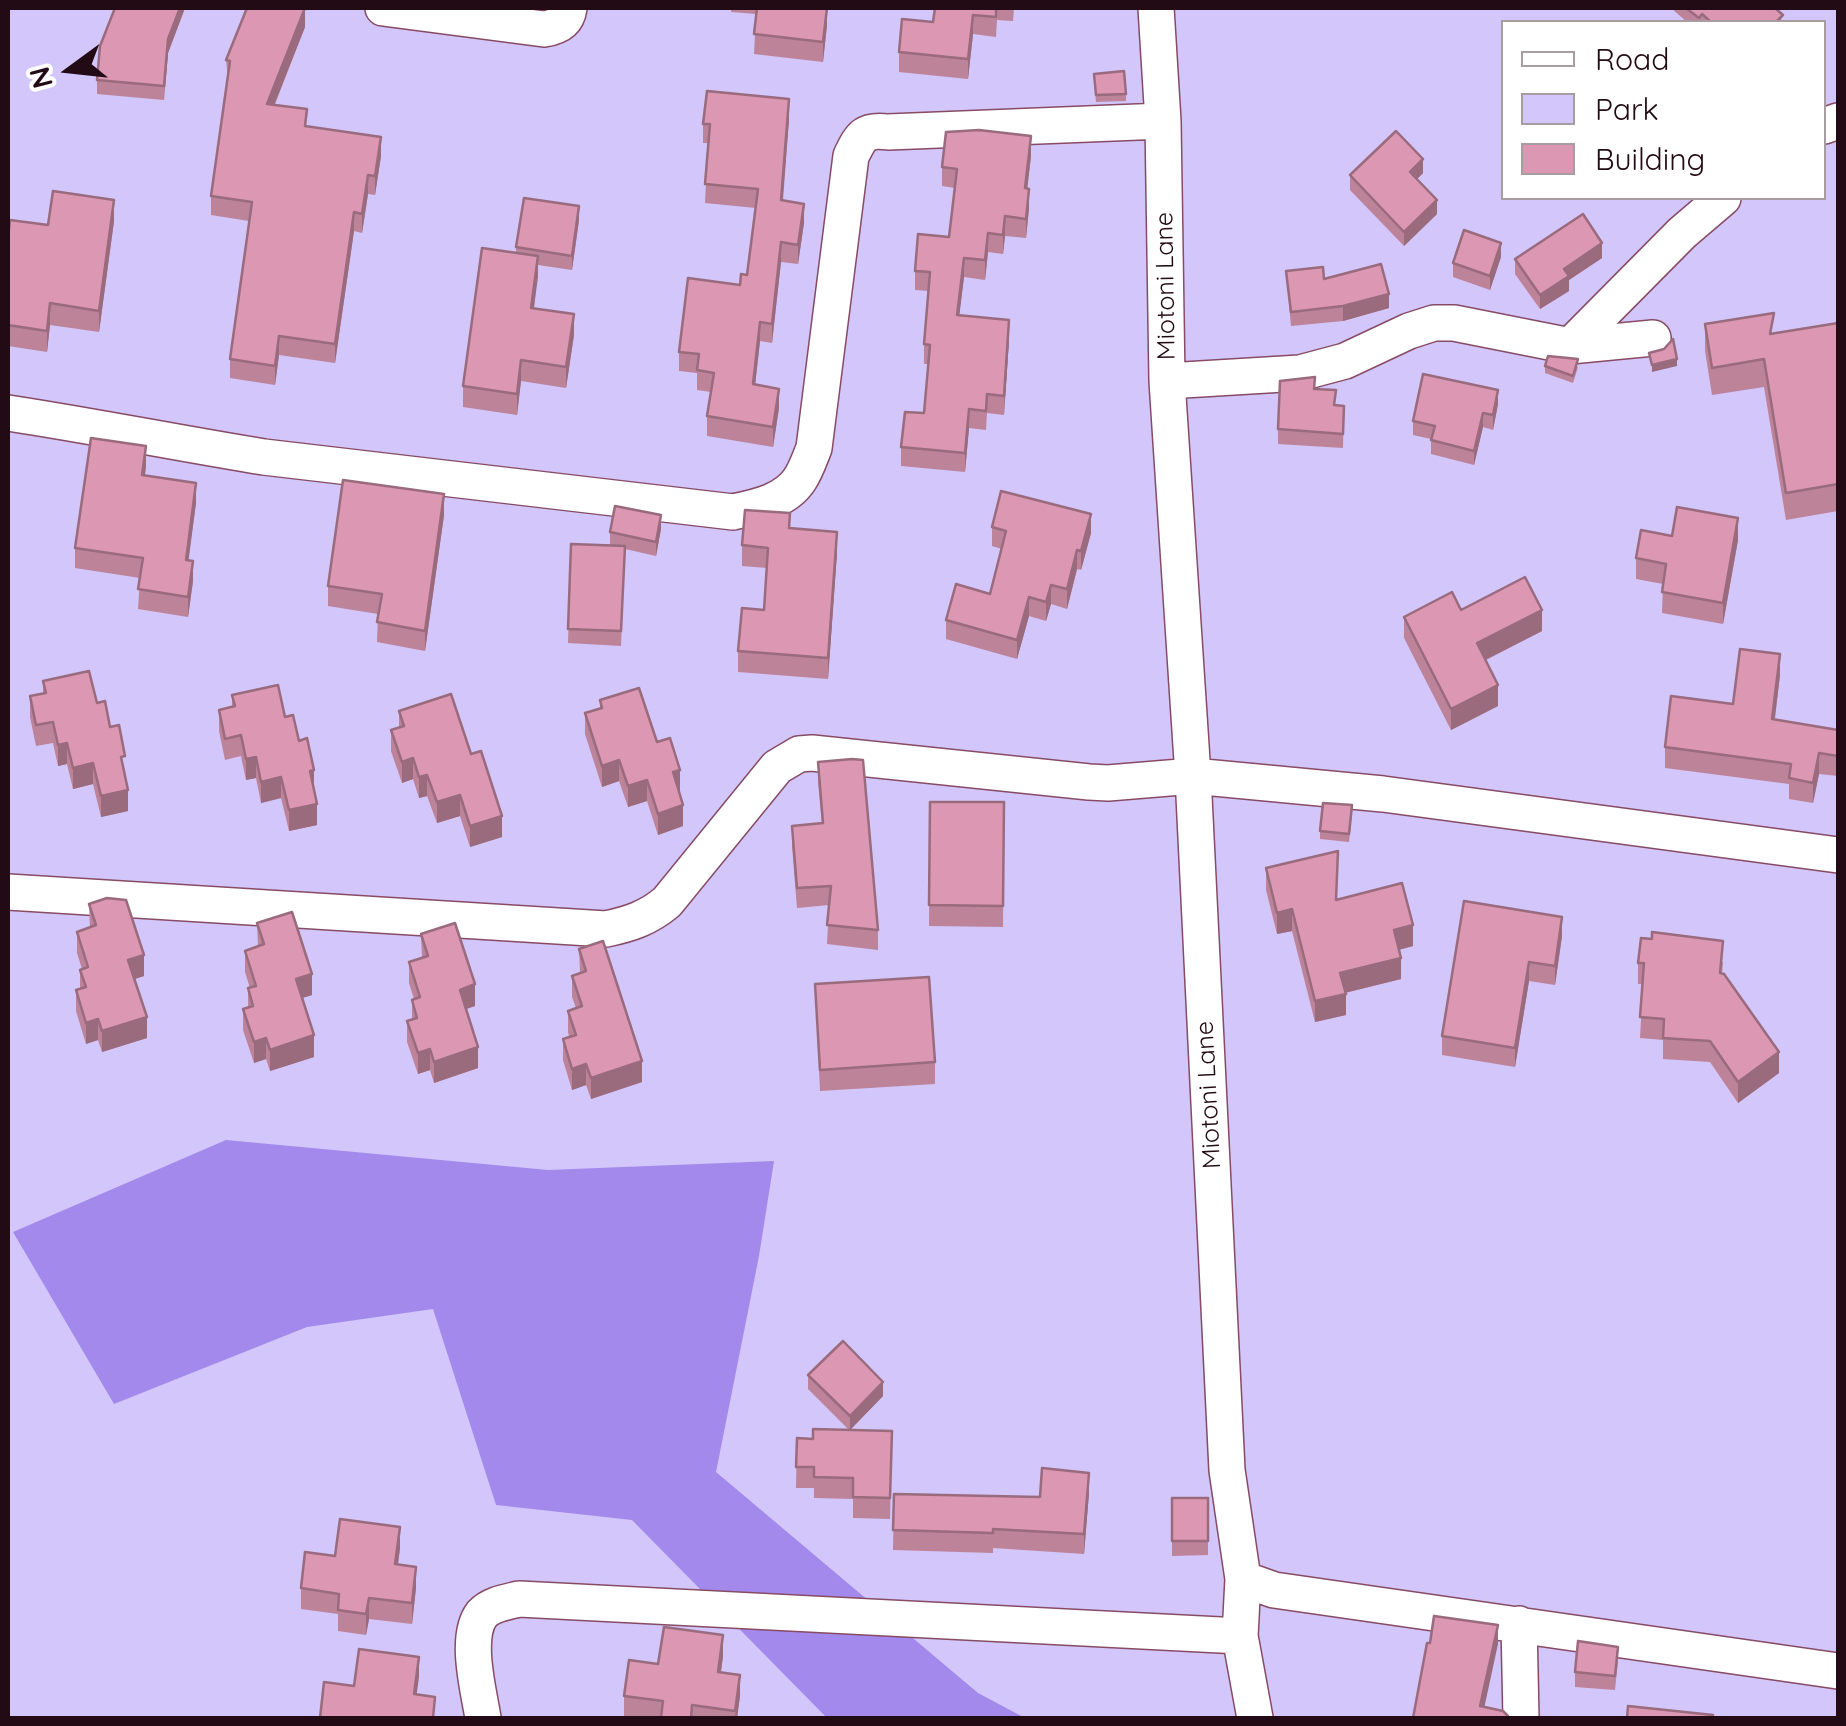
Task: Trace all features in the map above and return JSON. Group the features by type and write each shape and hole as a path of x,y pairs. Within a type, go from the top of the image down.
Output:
{"street":[{"path":"383,8 544,30 563,22 570,8"},
{"name":"Miotoni Lane","path":"1156,8 1164,122 1167,382 1193,776 1227,1470 1242,1579 1240,1636 1254,1718"},
{"path":"8,412 264,456 734,512 752,508 790,492 800,480 814,448 851,156 864,134 874,130 1164,122"},
{"path":"1570,346 1682,233 1721,200"},
{"path":"1167,382 1300,373 1345,361 1434,323 1454,323 1570,346 1653,338"},
{"path":"8,892 606,929 651,915 667,902 777,768 798,754 812,753 1108,783 1193,776 1382,794 1838,855"},
{"path":"1242,1579 1274,1590 1838,1671"},
{"path":"483,1718 473,1652 476,1626 484,1611 520,1600 1240,1636"},
{"path":"1519,1624 1521,1718"}],"green space":[{"path":"8,8 1838,8 1838,1718 8,1718"}],"shaded area":[{"path":"226,1140 548,1170 774,1161 716,1472 978,1693 1025,1718 827,1718 632,1520 496,1505 433,1309 307,1327 114,1404 13,1232"}],"building":[{"path":"115,8 180,8 168,39 164,86 97,80 100,46"},
{"path":"247,8 305,8 267,104 307,109 305,126 381,137 375,176 368,175 362,214 354,212 335,344 279,336 275,366 230,359 252,202 211,196 230,61 226,60"},
{"path":"757,8 827,8 823,42 754,34"},
{"path":"935,8 996,8 996,17 973,15 968,59 899,52 902,19 933,22"},
{"path":"1686,8 1775,8 1783,15 1778,20 1709,20 1702,14 1699,18"},
{"path":"1124,71 1126,94 1096,95 1094,74"},
{"path":"707,91 789,99 781,200 804,204 798,245 781,242 772,324 760,322 753,384 779,389 773,427 707,416 714,373 697,370 699,354 679,352 688,278 740,285 741,274 747,275 758,189 705,184 710,124 703,124"},
{"path":"979,130 1031,136 1026,219 1005,216 1003,235 988,233 985,260 964,258 957,315 1009,320 1004,396 987,394 986,411 969,409 965,453 901,447 905,412 924,413 930,345 924,344 930,272 915,271 918,234 949,237 957,169 942,167 946,132"},
{"path":"1396,131 1423,159 1410,172 1437,200 1404,232 1350,175"},
{"path":"53,191 114,200 99,311 50,303 47,331 8,325 10,220 48,225"},
{"path":"524,198 579,206 572,256 516,247"},
{"path":"1583,214 1602,243 1564,269 1569,276 1540,295 1515,259"},
{"path":"1464,230 1501,243 1490,276 1453,263"},
{"path":"482,248 538,256 531,308 574,314 566,367 521,360 517,394 463,386"},
{"path":"1381,264 1389,294 1343,306 1291,312 1286,271 1323,267 1324,279"},
{"path":"1774,313 1770,334 1838,323 1838,484 1786,493 1764,359 1712,368 1705,324"},
{"path":"1673,339 1677,359 1652,365 1649,353 1664,349"},
{"path":"1548,356 1578,359 1573,376 1545,366"},
{"path":"1423,374 1498,390 1493,415 1483,413 1474,451 1431,440 1435,426 1413,421"},
{"path":"1315,377 1314,389 1336,390 1334,405 1344,406 1343,434 1278,429 1280,381"},
{"path":"91,438 146,446 142,475 196,483 186,560 193,561 188,597 138,589 143,558 75,548"},
{"path":"343,480 444,494 425,631 377,622 382,594 328,586"},
{"path":"1001,491 1091,514 1067,589 1051,585 1046,602 1029,597 1017,640 946,620 956,584 990,594 1006,531 992,527"},
{"path":"615,506 661,515 656,542 610,532"},
{"path":"1677,507 1738,518 1723,603 1662,592 1666,564 1636,558 1641,530 1672,536"},
{"path":"745,510 790,513 789,528 837,532 828,658 738,651 742,608 764,610 768,548 742,545"},
{"path":"571,544 625,546 621,631 568,629"},
{"path":"1525,577 1542,610 1477,643 1498,685 1451,709 1404,617 1452,592 1461,610"},
{"path":"1740,649 1780,654 1772,719 1838,730 1838,756 1819,753 1813,783 1789,778 1791,764 1665,747 1671,696 1733,704"},
{"path":"89,671 97,703 105,701 110,727 119,725 125,756 121,757 128,790 101,796 93,763 73,768 67,743 58,745 53,722 36,725 30,696 46,693 43,681"},
{"path":"278,685 285,717 293,715 299,741 307,738 317,804 289,810 281,777 261,782 256,757 246,759 241,735 225,739 219,710 235,706 232,695"},
{"path":"639,688 657,742 670,738 680,770 673,772 683,805 658,814 647,780 628,786 619,760 602,766 585,713 602,708 600,700"},
{"path":"451,694 471,754 481,751 502,816 470,826 460,795 437,802 427,775 419,777 413,758 402,762 391,730 404,726 399,711"},
{"path":"863,760 878,930 827,925 831,886 797,888 792,826 823,823 818,762"},
{"path":"930,802 1004,802 1003,906 929,905"},
{"path":"1323,803 1352,805 1349,834 1320,831"},
{"path":"1338,851 1336,900 1402,883 1413,925 1394,930 1401,958 1340,973 1346,994 1315,1001 1292,909 1277,913 1266,868"},
{"path":"107,898 126,900 144,955 128,960 147,1017 102,1031 98,1019 86,1023 76,990 86,987 80,970 88,967 77,932 96,925 89,904"},
{"path":"1464,901 1562,917 1555,966 1529,962 1515,1048 1442,1036"},
{"path":"292,912 312,974 296,979 314,1035 270,1050 266,1038 254,1042 243,1009 253,1006 248,988 256,986 245,951 264,944 257,923"},
{"path":"455,923 475,984 460,990 478,1047 434,1062 430,1049 418,1053 407,1021 417,1018 412,1000 420,997 409,962 428,956 421,934"},
{"path":"1652,932 1723,941 1720,973 1779,1052 1738,1082 1710,1041 1663,1038 1664,1019 1640,1017 1644,963 1638,963 1641,938 1652,939"},
{"path":"603,941 642,1061 591,1078 586,1064 572,1069 563,1039 576,1035 568,1011 582,1006 572,976 586,971 579,949"},
{"path":"929,977 935,1062 820,1070 815,984"},
{"path":"843,1341 883,1382 850,1416 808,1375"},
{"path":"813,1429 892,1431 890,1498 853,1497 853,1478 814,1477 814,1467 796,1467 797,1438 813,1439"},
{"path":"1042,1468 1089,1473 1084,1534 993,1529 993,1533 893,1530 894,1494 1040,1497"},
{"path":"1172,1498 1208,1498 1208,1541 1172,1541"},
{"path":"340,1519 400,1527 395,1564 416,1567 412,1603 369,1598 366,1614 338,1610 339,1594 301,1588 305,1552 335,1556"},
{"path":"1434,1616 1498,1625 1480,1706 1503,1711 1508,1718 1413,1718"},
{"path":"664,1627 723,1635 718,1672 740,1675 735,1711 692,1705 691,1718 668,1718 661,1717 663,1701 624,1696 629,1660 658,1664"},
{"path":"1578,1641 1618,1647 1615,1676 1575,1672"},
{"path":"359,1649 419,1657 414,1694 435,1697 433,1718 320,1718 324,1682 354,1686"},
{"path":"1628,1706 1713,1715 1713,1718 1627,1718"}]}
